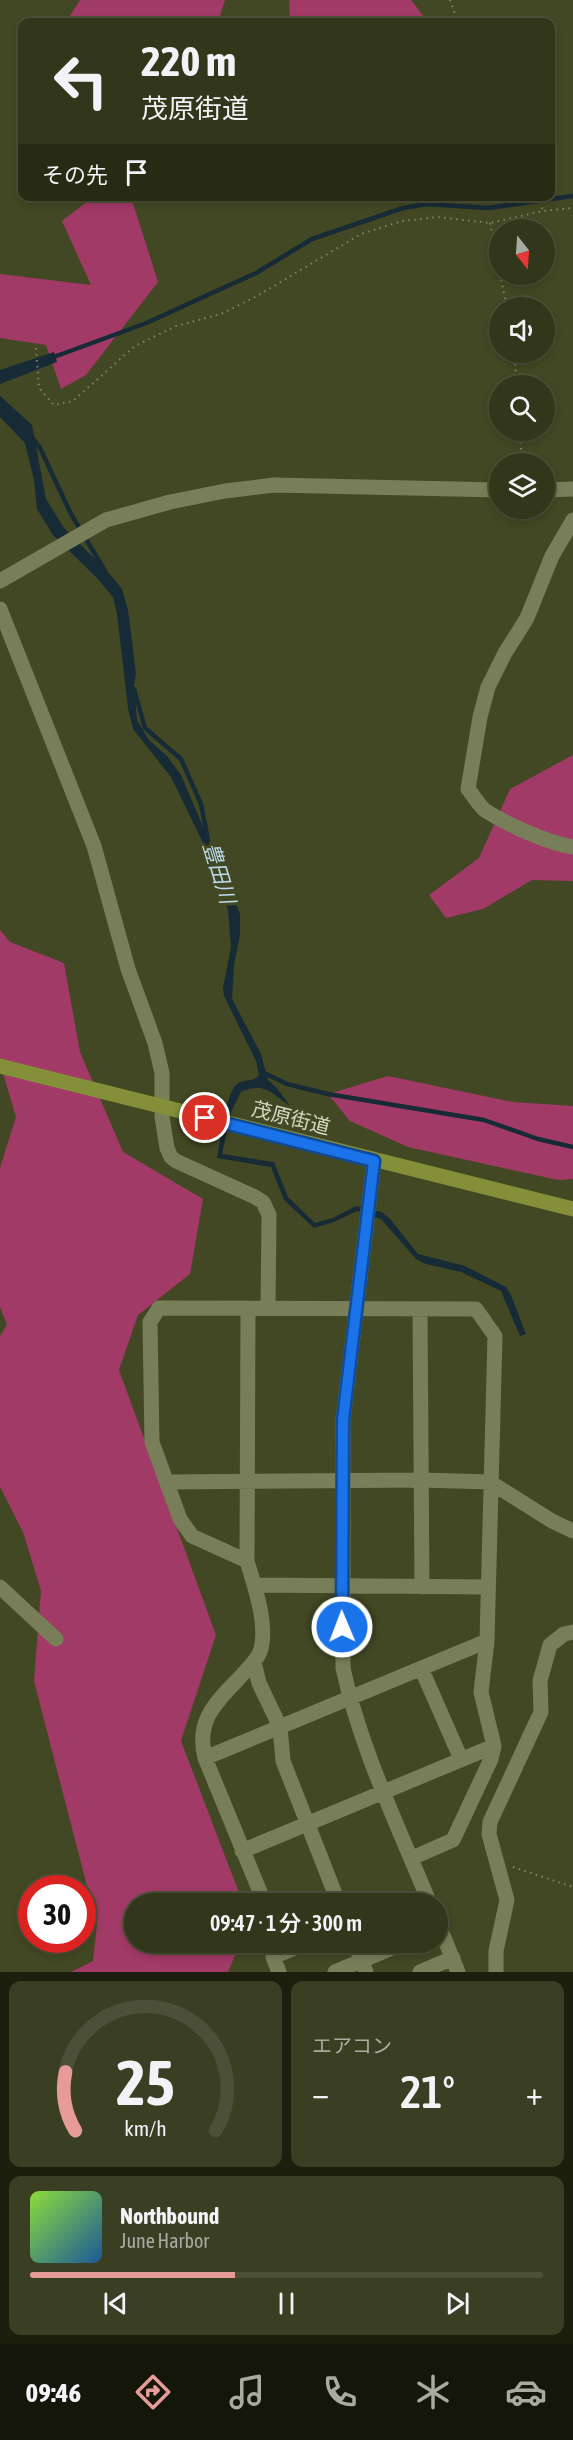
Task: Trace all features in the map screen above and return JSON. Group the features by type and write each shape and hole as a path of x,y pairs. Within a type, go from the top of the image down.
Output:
{"main road":[{"name":"茂原街道","path":"0,1066 573,1209"}],"street":[{"path":"0,581 106,520 170,502 225,491 274,485 489,490"},
{"path":"555,490 573,489"},
{"path":"573,520 552,556 527,618 505,653 488,687 480,717 468,789 485,810 552,842 573,847"},
{"path":"0,609 94,846 128,969 155,1043 162,1073 162,1117 166,1148 171,1157 255,1197 266,1206 269,1215 268,1308"},
{"path":"374,1161 343,1420 341,1482 343,1668 349,1697 384,1792 426,1893"},
{"path":"247,1561 192,1536 180,1519 153,1442 150,1322 159,1308 476,1309 495,1336 487,1641 481,1692 494,1746 491,1759 453,1840 411,1858"},
{"path":"248,1308 247,1561 258,1600 262,1634 260,1651 254,1662 215,1704 201,1741 260,1893"},
{"path":"420,1309 422,1587"},
{"path":"167,1482 421,1480 490,1482 552,1521 573,1531"},
{"path":"254,1585 488,1587"},
{"path":"0,1587 56,1638"},
{"path":"496,1972 496,1951 507,1900 489,1834 490,1822 537,1726 541,1712 540,1682 550,1645 564,1634 573,1632"},
{"path":"206,1758 487,1641"},
{"path":"254,1662 259,1683 280,1727 284,1761 335,1893"},
{"path":"421,1668 461,1759"},
{"path":"242,1851 494,1746"},
{"path":"420,1972 455,1965 448,1948"},
{"path":"277,1953 273,1957 279,1972"},
{"path":"335,1972 364,1967 388,1953"}],"path":[{"path":"450,0 457,18"},
{"path":"540,201 543,211"},
{"path":"508,219 543,211 573,208"},
{"path":"36,348 39,388 54,405 73,401 135,346 176,326 221,314 361,234 402,221 438,217 489,223"},
{"path":"497,1862 573,1887"}],"shaded area":[{"path":"80,0 225,0 219,18 69,18"},
{"path":"289,0 411,0 425,18 290,18"},
{"path":"88,201 132,201 158,282 86,375 61,389 46,345 0,338 0,274 91,285 62,221"},
{"path":"573,755 573,881 532,880 483,909 446,918 429,895 479,858 510,789"},
{"path":"0,930 10,942 64,963 80,1052 123,1152 203,1199 190,1274 138,1315 119,1370 216,1635 181,1741 239,1893 124,1893 124,1953 236,1953 228,1972 71,1972 93,1961 94,1953 96,1953 96,1875 84,1875 34,1681 41,1591 23,1532 0,1487 0,1336 7,1325 0,1307 0,1168 16,1117 0,1063"},
{"path":"388,1076 513,1102 573,1106 573,1179 558,1180 408,1147 350,1121 328,1094"}],"water":[{"path":"54,352 57,362 0,384 0,370"},
{"path":"0,396 32,425 46,499 64,528 122,589 128,610 136,674 134,685 137,720 149,740 167,756 181,775 240,914 240,935 234,965 232,999 261,1054 268,1080 291,1107 262,1088 241,1092 231,1112 222,1154 274,1162 288,1197 315,1223 333,1218 356,1206 382,1212 418,1254 465,1266 506,1287 526,1334 520,1336 501,1291 461,1272 426,1264 416,1259 381,1219 357,1211 314,1228 284,1200 271,1167 217,1158 233,1089 240,1082 254,1079 259,1075 256,1061 224,996 223,988 231,947 228,910 208,853 171,777 133,729 113,597 53,535 37,509 34,480 25,443 0,417"}],"waterway":[{"path":"555,199 573,196"},
{"path":"51,358 144,324 256,273 312,239 403,208 427,204 488,208 538,201"},
{"name":"豊田川","path":"33,439 40,448 71,514 105,571"},
{"name":"豊田川","path":"134,689 145,728 181,759 201,804 208,840"},
{"name":"豊田川","path":"262,1072 287,1084 328,1094 484,1120 538,1139 573,1147"}],"route":[{"path":"205,1118 374,1161 343,1420 342,1627"}]}
